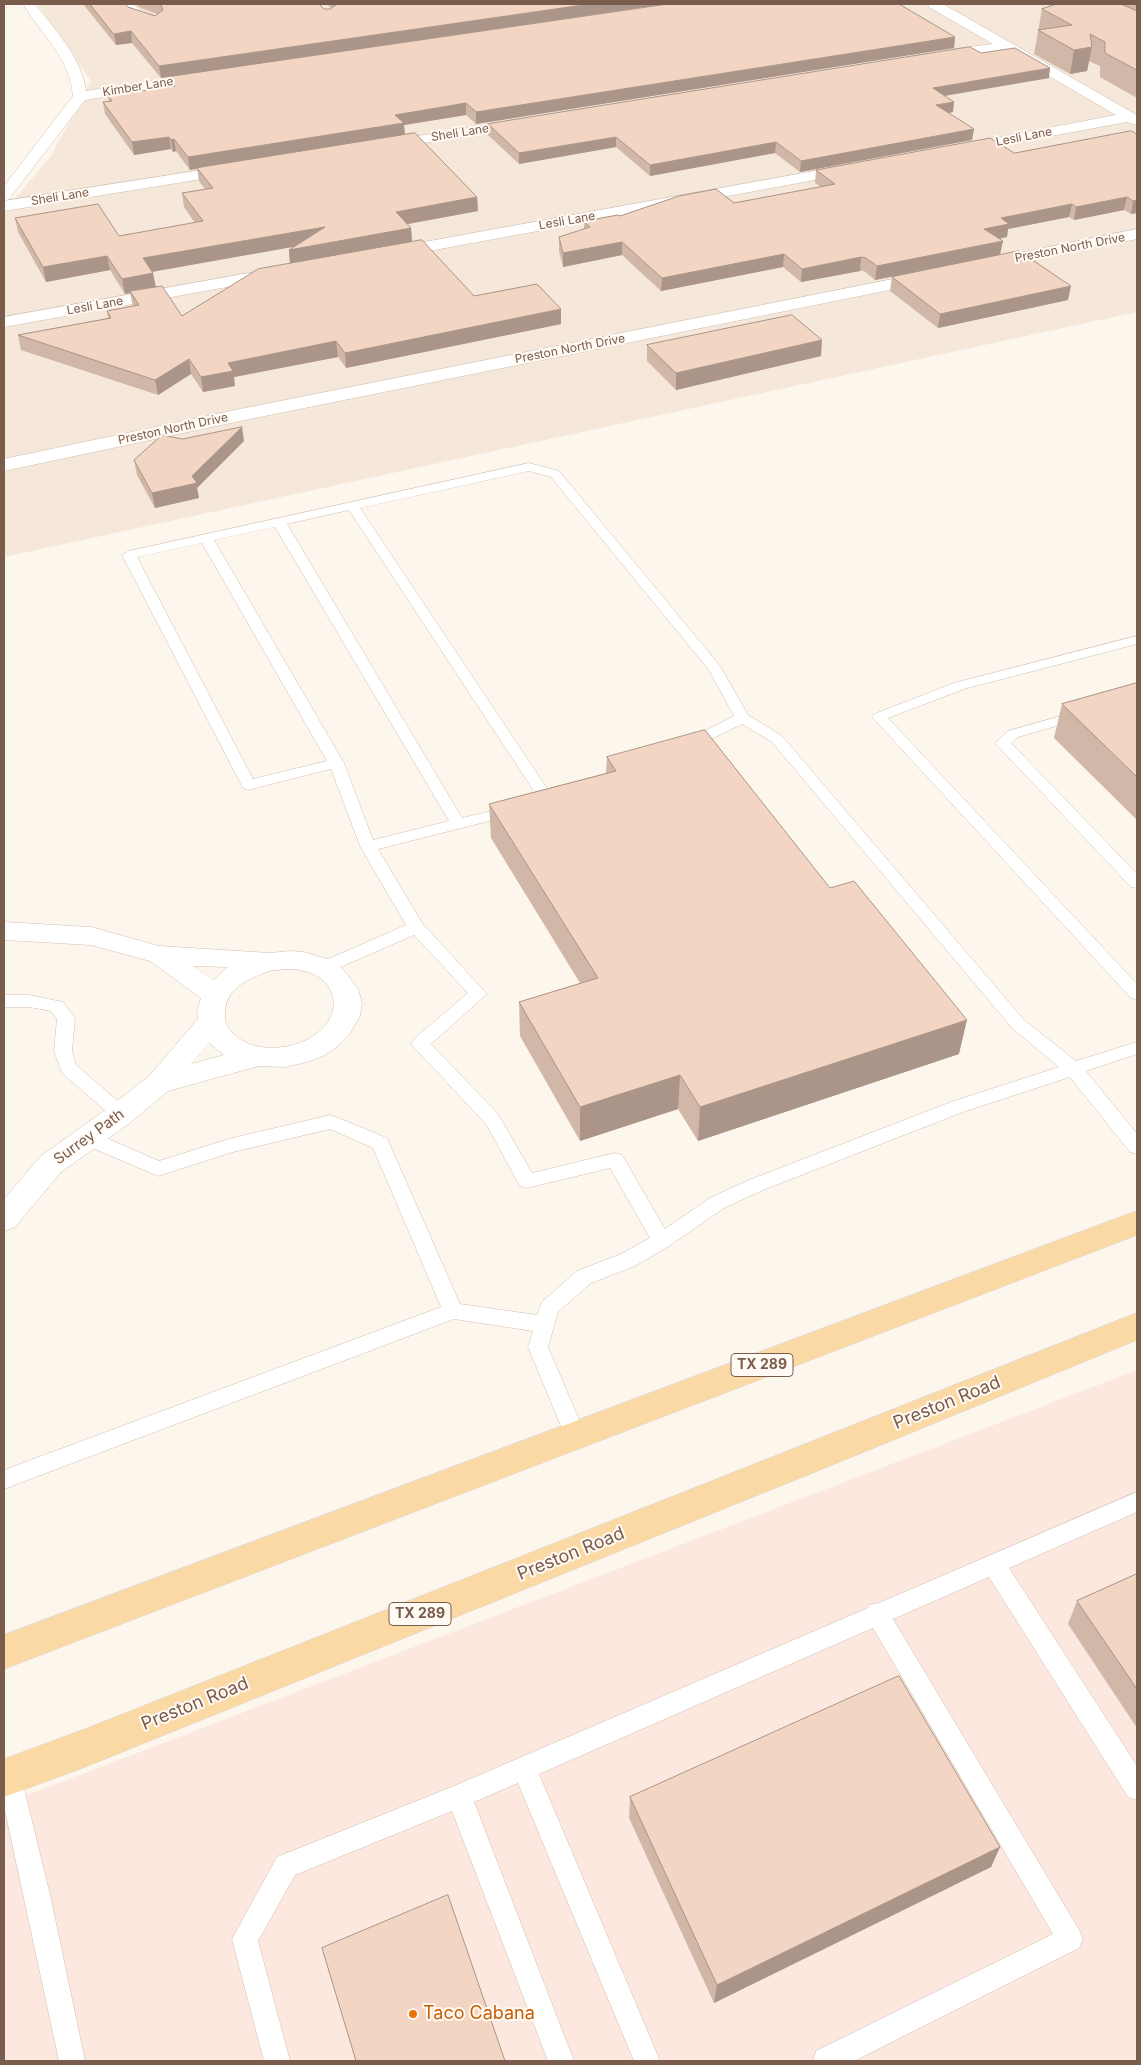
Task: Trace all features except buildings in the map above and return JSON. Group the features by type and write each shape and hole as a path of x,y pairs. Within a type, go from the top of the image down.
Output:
{"main road":[{"name":"TX 289","path":"4,1652 1137,1224"},
{"name":"Preston Road","path":"5,1771 85,1748 1137,1326"}],"street":[{"path":"4,196 80,96 78,78 68,59 29,4"},
{"path":"126,4 135,13 157,21"},
{"path":"934,4 1134,119"},
{"path":"927,56 1005,46"},
{"name":"Kimber Lane","path":"80,96 216,75"},
{"name":"Lesli Lane","path":"940,152 1134,119"},
{"name":"Sheli Lane","path":"375,147 541,120"},
{"name":"Lesli Lane","path":"376,256 873,165"},
{"name":"Sheli Lane","path":"4,206 250,167"},
{"name":"Preston North Drive","path":"972,268 1137,234"},
{"name":"Lesli Lane","path":"4,322 288,272"},
{"name":"Preston North Drive","path":"4,465 260,411 942,274"},
{"name":"Surrey Path","path":"4,931 91,936 159,955 273,961 300,960 324,968 343,984 350,1006 341,1028 319,1047 288,1057 255,1057 159,1083"},
{"name":"Surrey Path","path":"159,955 216,995 226,982 247,969 273,961"},
{"path":"211,1022 211,1008 216,995"},
{"name":"Surrey Path","path":"4,1219 51,1164 121,1114 159,1083 211,1022 217,1035 228,1046 255,1057"}],"lane":[{"path":"336,763 248,785 129,555 529,467 555,474 715,670 742,718 777,739 1018,1024 1074,1069 1137,1147"},
{"path":"352,506 548,802"},
{"path":"279,522 458,824"},
{"path":"206,538 336,763 368,846 416,927 478,994 420,1044 492,1119 527,1181 615,1160 662,1241"},
{"path":"1137,640 958,686 879,717 1137,994"},
{"path":"1090,712 1013,734 1002,742 1137,883"},
{"path":"676,752 742,718"},
{"path":"368,846 567,797"},
{"path":"324,968 416,927"},
{"path":"4,1001 29,1001 57,1006 66,1018 63,1051 68,1068 121,1114"},
{"path":"575,1436 538,1347 549,1308 584,1277 628,1260 662,1241 717,1203 756,1185 957,1107 1137,1048"},
{"path":"88,1138 158,1169 232,1145 332,1122 380,1143 452,1311"},
{"path":"4,1480 452,1311 545,1324"},
{"path":"277,2061 245,1938 286,1866 459,1796 877,1613 1137,1502"},
{"path":"993,1563 1137,1788"},
{"path":"826,2061 1070,1939 877,1613"},
{"path":"524,1767 647,2061"},
{"path":"5,1771 38,1899 72,2061"},
{"path":"459,1796 561,2061"}],"shaded area":[{"path":"37,4 1049,4 1137,51 1137,312 4,557 4,212 51,156 91,81"},
{"path":"1137,1370 1137,2061 4,2061 4,1804"}],"place":[{"name":"Taco Cabana","path":"413,2014"}]}
